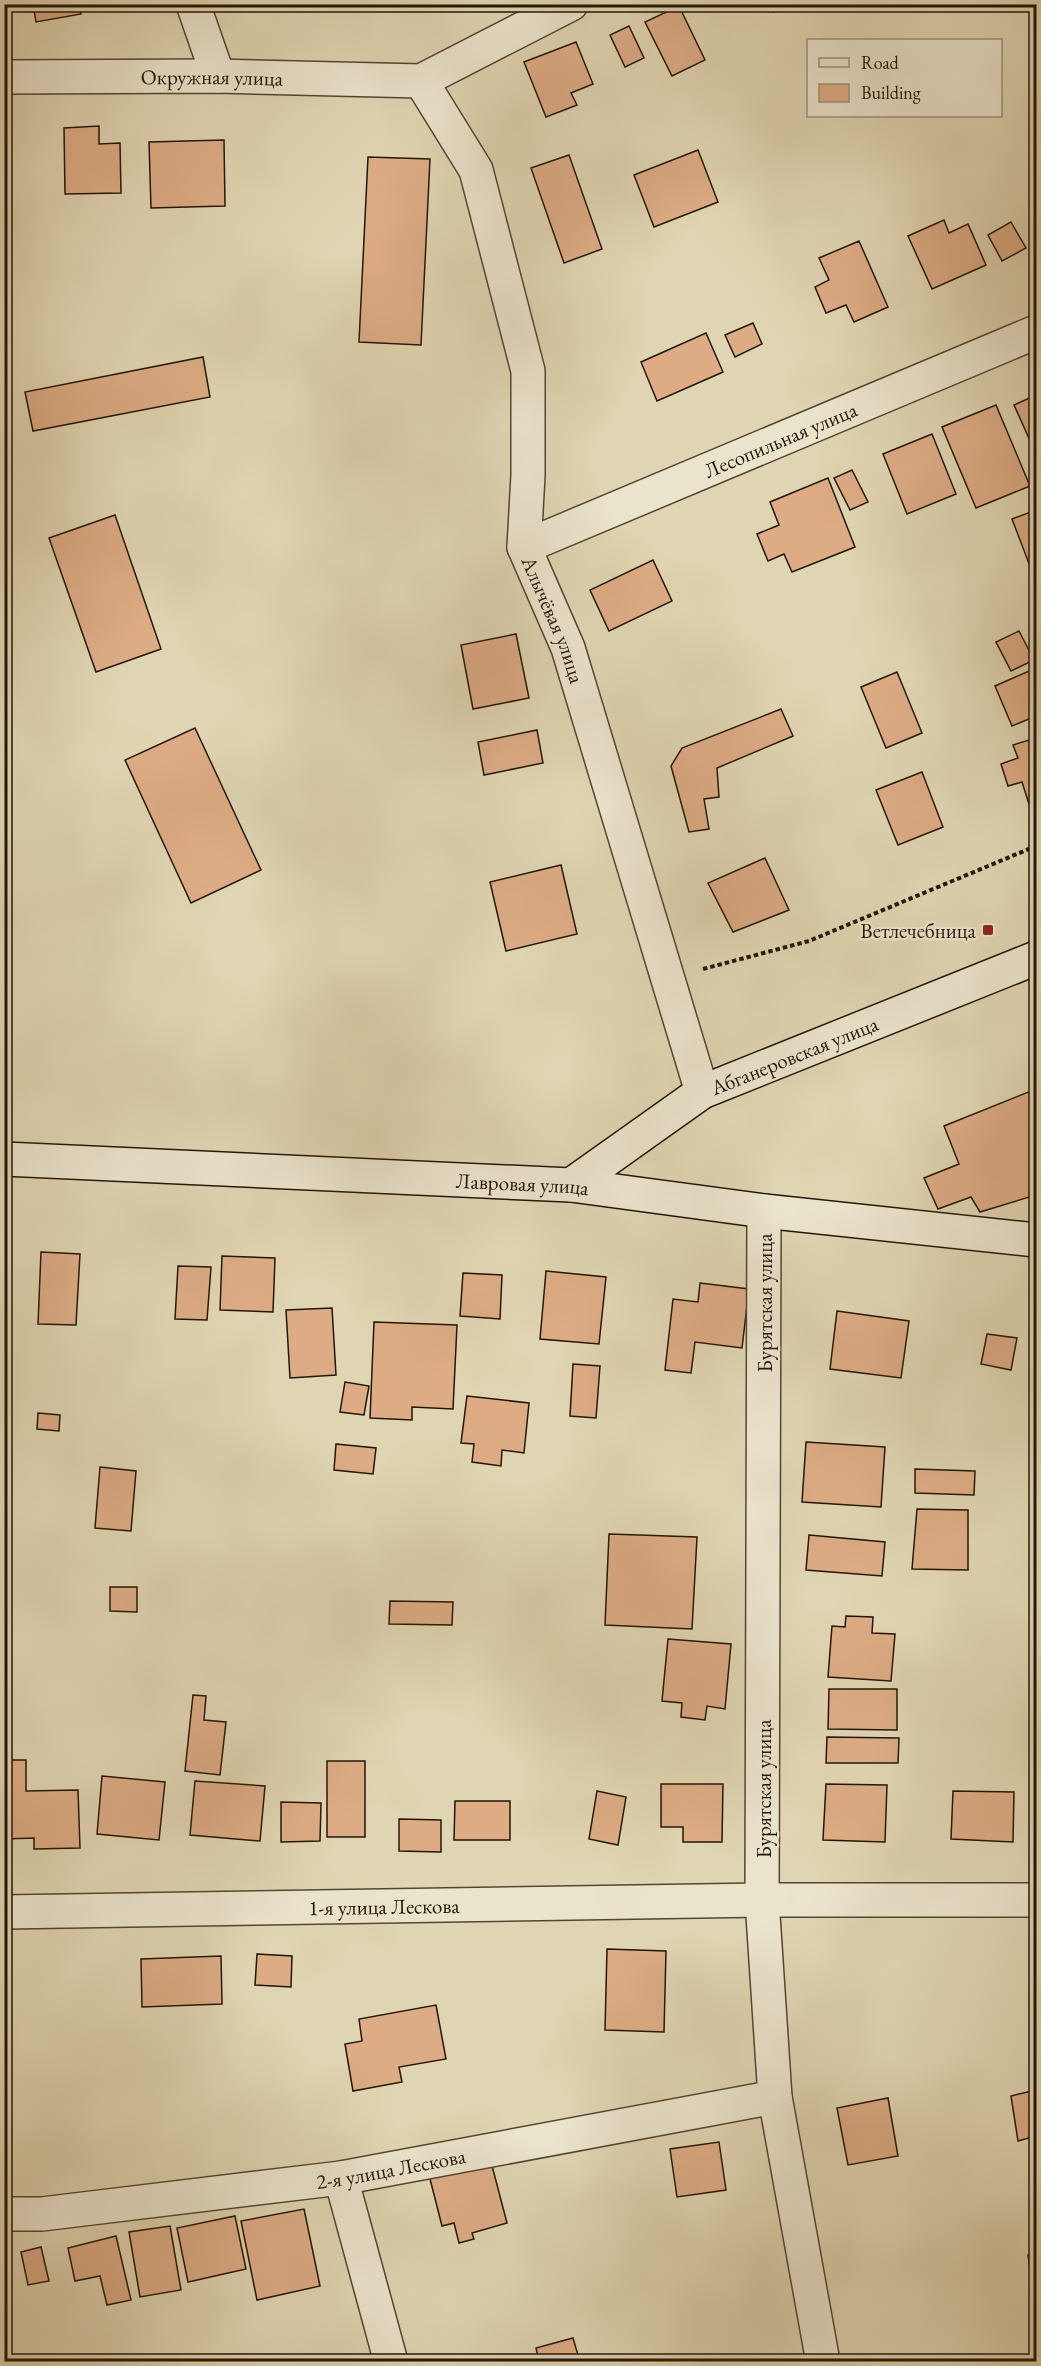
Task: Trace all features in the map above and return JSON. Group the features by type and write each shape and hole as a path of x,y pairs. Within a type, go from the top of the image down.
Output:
{"street":[{"path":"193,4 218,76"},
{"path":"421,81 571,4"},
{"name":"Окружная улица","path":"4,76 218,76 421,81"},
{"name":"Алычёвая улица","path":"421,81 476,170 528,371 528,475 524,547 568,648 702,1092"},
{"name":"Лесопильная улица","path":"524,547 1036,332"},
{"name":"Абганеровская улица","path":"571,1185 702,1092 1036,958"},
{"name":"Лавровая улица","path":"4,1159 571,1185 764,1211 1036,1240"},
{"name":"Бурятская улица","path":"764,1211 762,1900 775,2097 823,2361"},
{"name":"1-я улица Лескова","path":"4,1912 762,1900 1036,1900"},
{"name":"2-я улица Лескова","path":"4,2214 42,2214 341,2178 775,2097"},
{"path":"341,2178 391,2361"}],"path":[{"path":"669,978 809,941 1036,846"}],"building":[{"path":"33,4 79,4 81,14 36,22"},
{"path":"770,4 790,4 773,12"},
{"path":"679,6 705,60 672,76 645,22"},
{"path":"629,26 644,58 625,67 610,35"},
{"path":"576,42 593,84 571,93 577,105 546,117 524,62"},
{"path":"99,126 99,144 120,143 121,193 65,194 64,128"},
{"path":"224,140 225,206 151,208 149,142"},
{"path":"698,150 718,202 654,227 634,175"},
{"path":"569,155 602,249 564,263 531,168"},
{"path":"368,157 430,159 421,345 359,342"},
{"path":"944,220 949,233 968,224 986,265 932,289 908,236"},
{"path":"1011,222 1026,248 1002,261 988,235"},
{"path":"859,241 888,307 854,322 846,305 826,313 815,287 829,280 819,258"},
{"path":"753,323 762,344 735,357 725,335"},
{"path":"706,333 723,372 657,401 641,362"},
{"path":"203,357 210,397 33,431 25,392"},
{"path":"1036,395 1036,454 1014,405"},
{"path":"996,405 1030,486 976,508 942,427"},
{"path":"932,434 956,494 907,514 883,454"},
{"path":"852,470 868,502 850,510 834,478"},
{"path":"828,478 855,547 792,572 784,554 768,561 757,534 779,525 770,502"},
{"path":"1036,510 1036,582 1012,519"},
{"path":"115,515 161,649 96,672 49,538"},
{"path":"653,560 672,601 609,631 590,590"},
{"path":"1019,631 1034,660 1011,671 996,642"},
{"path":"516,634 529,698 473,709 461,645"},
{"path":"1036,668 1036,716 1012,726 995,686"},
{"path":"897,672 922,733 886,748 861,687"},
{"path":"781,709 793,736 717,768 719,797 704,799 709,829 689,832 671,766 682,748"},
{"path":"195,728 261,870 191,903 125,760"},
{"path":"537,730 543,763 484,775 478,742"},
{"path":"1036,738 1036,802 1029,804 1022,782 1008,786 1001,764 1018,758 1013,745"},
{"path":"922,772 943,827 898,845 876,790"},
{"path":"765,858 789,910 733,932 708,883"},
{"path":"561,865 577,934 506,951 490,882"},
{"path":"1036,1089 1036,1195 980,1212 971,1197 938,1209 924,1178 959,1164 944,1126"},
{"path":"41,1252 80,1254 76,1325 38,1324"},
{"path":"222,1256 275,1258 273,1312 220,1310"},
{"path":"178,1266 211,1267 207,1320 175,1319"},
{"path":"546,1271 606,1277 599,1344 540,1339"},
{"path":"463,1273 502,1275 500,1319 460,1316"},
{"path":"700,1283 749,1289 742,1348 695,1342 691,1373 665,1370 673,1299 698,1302"},
{"path":"332,1308 336,1375 290,1378 286,1310"},
{"path":"837,1311 909,1321 901,1378 830,1369"},
{"path":"374,1322 457,1325 453,1409 412,1407 412,1420 370,1418"},
{"path":"987,1334 1017,1338 1011,1370 981,1364"},
{"path":"573,1364 600,1366 596,1418 570,1416"},
{"path":"345,1382 369,1386 364,1415 340,1412"},
{"path":"467,1396 529,1403 524,1453 502,1450 501,1466 472,1462 474,1444 461,1443"},
{"path":"38,1413 60,1415 59,1431 37,1429"},
{"path":"806,1442 885,1447 881,1507 802,1502"},
{"path":"336,1444 376,1448 373,1474 334,1470"},
{"path":"100,1467 136,1471 131,1531 95,1528"},
{"path":"915,1469 975,1471 974,1495 915,1493"},
{"path":"917,1509 968,1510 968,1570 912,1569"},
{"path":"609,1534 697,1537 692,1629 605,1625"},
{"path":"809,1535 885,1542 882,1576 806,1570"},
{"path":"110,1587 137,1587 137,1612 110,1611"},
{"path":"390,1601 453,1602 452,1625 389,1624"},
{"path":"846,1616 873,1617 872,1633 895,1634 891,1681 828,1677 832,1626 845,1627"},
{"path":"668,1639 731,1644 725,1709 707,1706 705,1720 681,1717 682,1703 662,1701"},
{"path":"829,1689 897,1689 897,1730 828,1729"},
{"path":"193,1695 206,1696 204,1720 226,1722 220,1775 185,1771"},
{"path":"827,1737 899,1738 898,1763 826,1763"},
{"path":"4,1760 26,1760 26,1791 78,1790 80,1848 34,1849 34,1838 4,1839"},
{"path":"327,1761 365,1761 365,1837 327,1837"},
{"path":"102,1776 165,1782 159,1840 97,1834"},
{"path":"195,1781 265,1786 260,1841 190,1835"},
{"path":"661,1784 723,1784 722,1842 683,1842 683,1827 661,1827"},
{"path":"826,1784 887,1785 885,1842 823,1840"},
{"path":"597,1791 626,1797 618,1845 589,1839"},
{"path":"953,1791 1014,1792 1013,1842 951,1839"},
{"path":"455,1801 510,1801 510,1840 454,1840"},
{"path":"281,1802 321,1803 320,1841 281,1842"},
{"path":"399,1819 441,1820 441,1852 399,1851"},
{"path":"607,1949 666,1951 664,2032 605,2030"},
{"path":"257,1954 292,1956 291,1987 255,1985"},
{"path":"221,1956 222,2004 142,2007 141,1959"},
{"path":"436,2005 446,2059 399,2067 402,2082 353,2091 345,2044 362,2041 359,2019"},
{"path":"1036,2090 1036,2136 1018,2141 1011,2096"},
{"path":"888,2098 898,2156 848,2165 837,2108"},
{"path":"719,2142 726,2190 677,2197 670,2149"},
{"path":"490,2158 507,2223 472,2233 474,2239 459,2243 454,2223 442,2226 429,2175"},
{"path":"304,2209 320,2286 257,2300 241,2221"},
{"path":"235,2216 246,2269 188,2282 177,2228"},
{"path":"170,2226 181,2290 140,2297 129,2232"},
{"path":"116,2236 131,2300 107,2305 100,2276 75,2281 68,2248"},
{"path":"41,2247 49,2281 28,2285 21,2252"},
{"path":"1036,2253 1036,2275 1031,2276 1028,2255"},
{"path":"573,2338 580,2362 539,2362 536,2348"}],"place":[{"name":"Ветлечебница","path":"988,930"}]}
